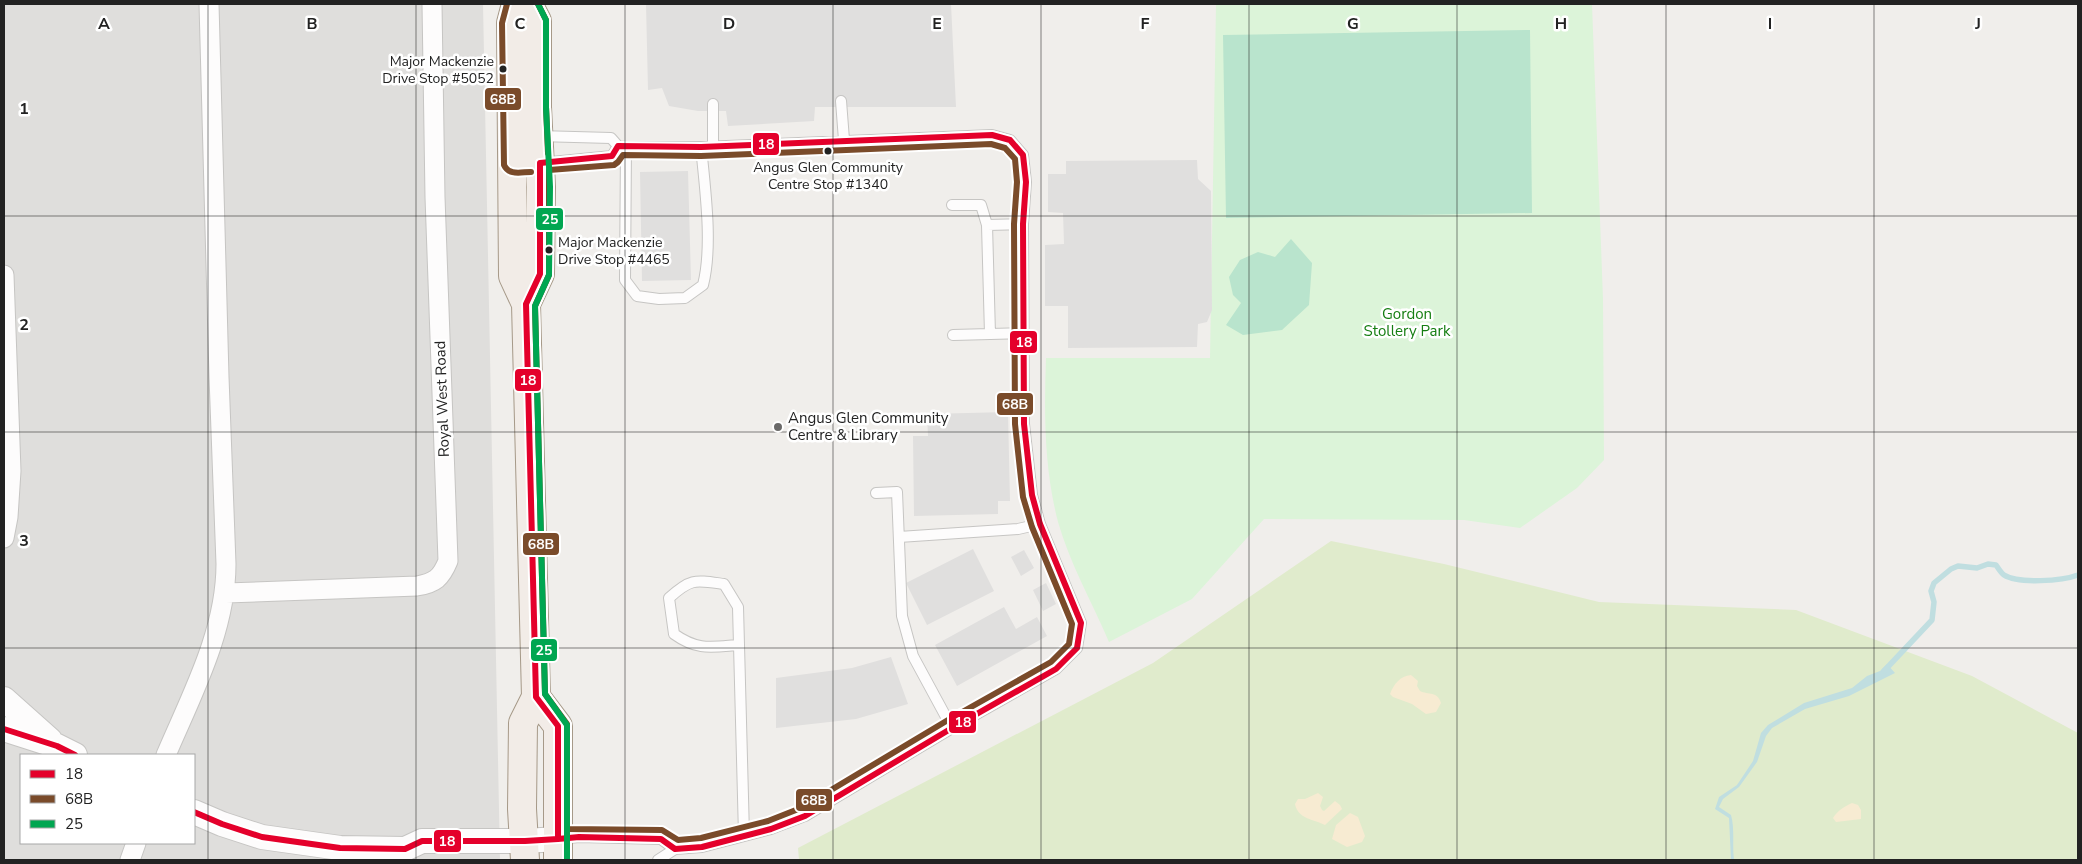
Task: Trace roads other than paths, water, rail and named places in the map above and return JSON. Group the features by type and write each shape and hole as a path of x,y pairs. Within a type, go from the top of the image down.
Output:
{"main road":[{"path":"516,4 511,23 529,142 540,274 526,304"},
{"path":"525,851 522,809 523,723 536,697 526,304 513,276 513,164 529,142 537,21 528,4"},
{"path":"536,697 558,726 558,850"}],"street":[{"path":"166,754 206,660 226,593 209,4"},
{"name":"Royal West Road","path":"226,593 417,586 427,584 443,573 448,545 435,207 432,4"},
{"path":"4,275 11,471 4,538"},
{"path":"4,699 66,751"},
{"path":"4,729 66,751"},
{"path":"195,812 222,824 262,837 340,848 413,855 422,840 525,851 558,850"},
{"path":"130,860 136,844"}],"lane":[{"path":"841,102 844,140"},
{"path":"713,104 713,146"},
{"path":"529,142 611,138 622,146 701,147 844,140 974,137 992,134 1010,140 1023,155 1026,182 1023,224 1024,424 1032,495 1040,524 1081,623 1077,648 1056,669 952,728 805,816 772,829 702,847 675,849 658,860"},
{"path":"529,142 612,156 622,146"},
{"path":"622,146 625,280 637,296 659,299 685,298 703,285 707,268 705,191 701,147"},
{"path":"952,206 981,205 987,225 990,334"},
{"path":"987,225 1023,224"},
{"path":"954,335 1024,333"},
{"path":"876,493 897,492 902,616 914,656 952,728"},
{"path":"899,537 1018,529 1040,524"},
{"path":"739,645 708,647 687,643 674,634 669,598 685,584 700,581 724,584 738,607 739,645 744,835"},
{"path":"558,850 579,837 661,839 675,849"}],"water":[{"path":"1887,664 1895,673 1849,696 1805,709 1772,728 1766,736 1757,762 1739,787 1723,799 1719,807 1731,815 1734,860 1731,860 1729,818 1715,809 1719,797 1737,785 1753,761 1761,733 1768,725 1804,703 1852,688 1867,676 1880,671"}],"waterway":[{"path":"1884,671 1932,620 1934,602 1931,591 1934,583 1951,569 1958,566 1977,568 1988,564 1996,565 2004,575 2029,581 2051,580 2078,575"}],"place":[{"name":"Major Mackenzie Drive Stop #5052","path":"503,69"},
{"name":"Angus Glen Community Centre Stop #1340","path":"828,151"},
{"name":"Major Mackenzie Drive Stop #4465","path":"549,250"},
{"name":"Angus Glen Community Centre & Library","path":"778,427"}],"park label":[{"name":"Gordon Stollery Park","path":"1407,322"}]}
